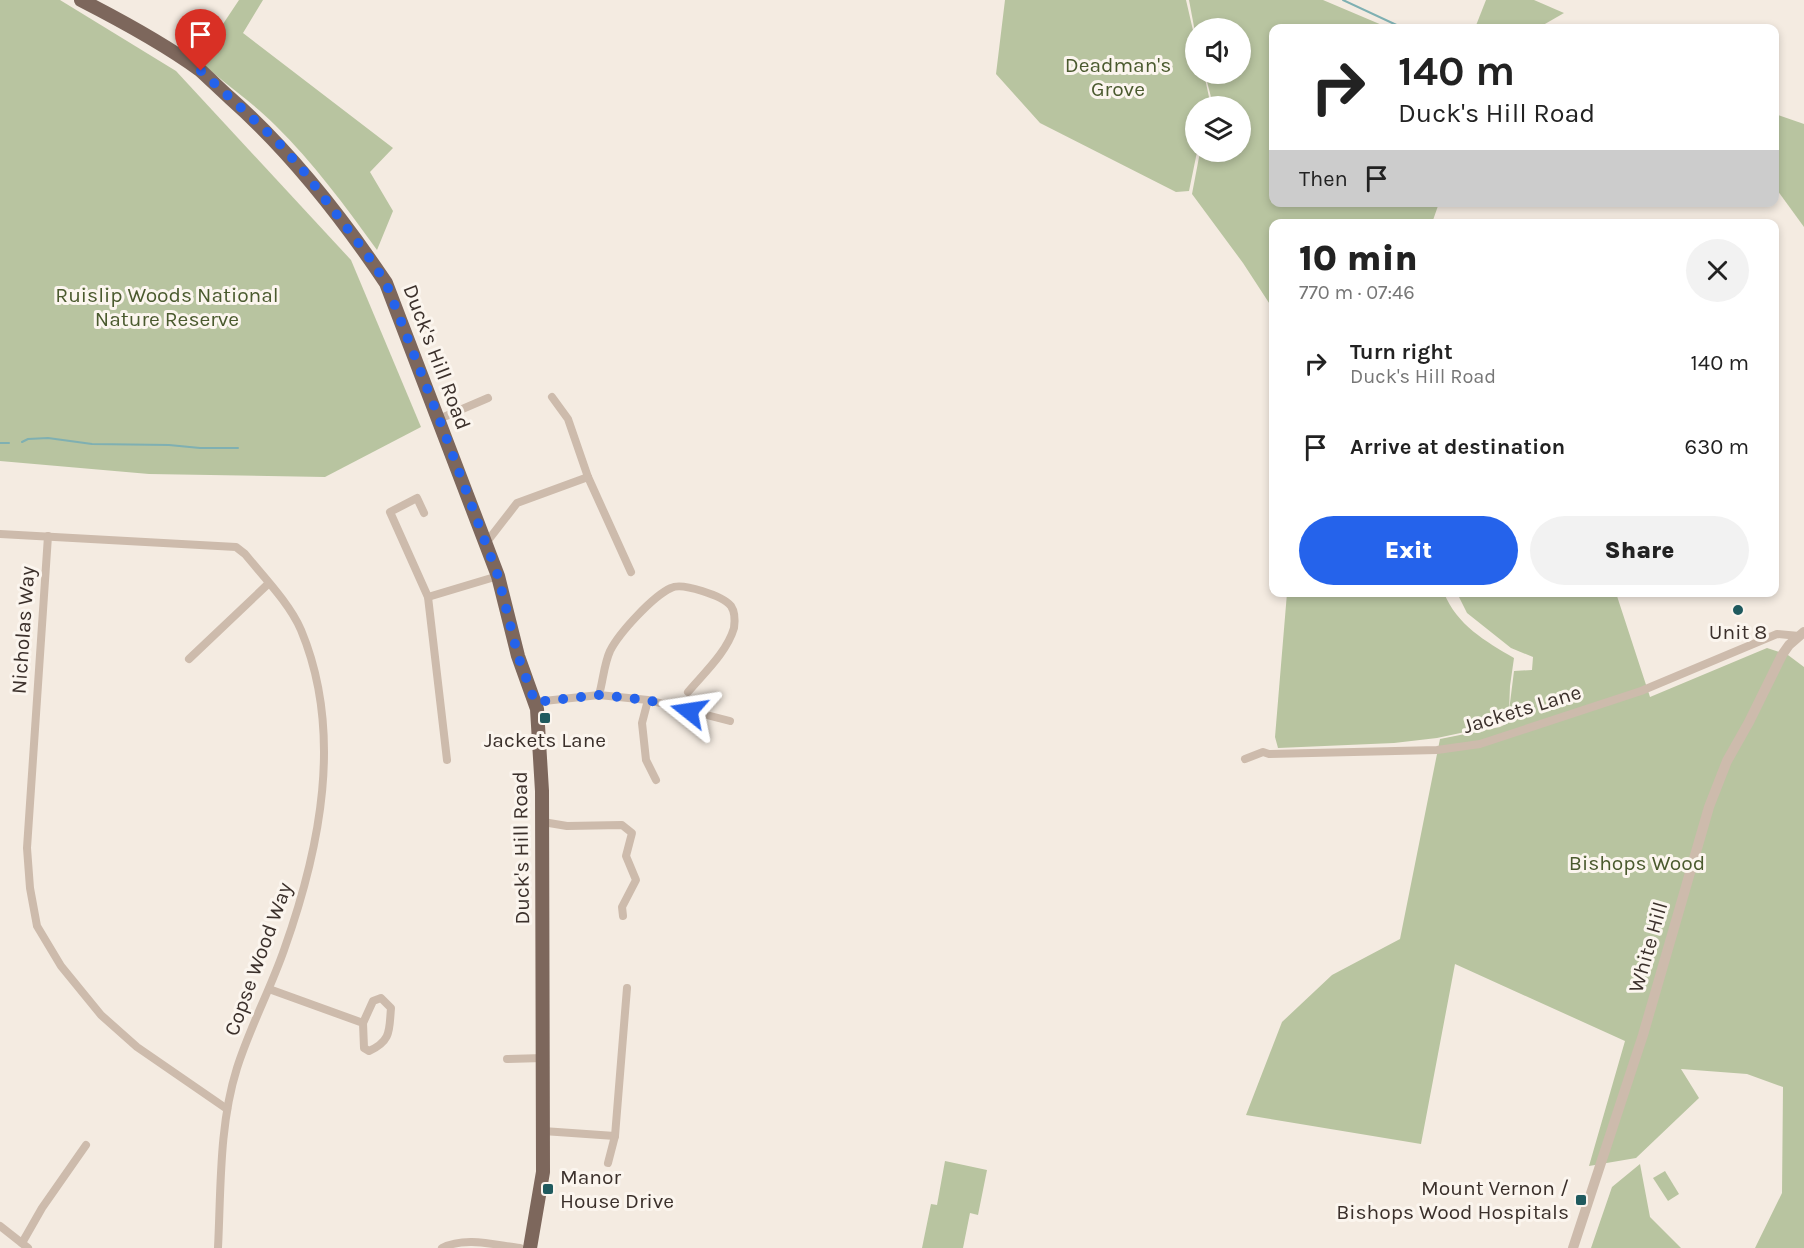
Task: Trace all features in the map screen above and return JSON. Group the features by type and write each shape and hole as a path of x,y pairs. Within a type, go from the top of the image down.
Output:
{"main road":[{"name":"Duck's Hill Road","path":"81,0 201,71 276,140 302,169 366,253 386,283 498,576 518,656 537,710 543,822 543,1172 530,1248"}],"street":[{"path":"552,397 568,419 588,477 631,572"},
{"path":"439,419 488,398"},
{"path":"486,543 517,503 588,477"},
{"path":"424,513 417,498 390,512 428,597 447,760"},
{"name":"Copse Wood Way","path":"0,534 236,547 245,554 290,611 301,630 322,704 323,793 314,844 284,950 237,1068 227,1109 218,1248"},
{"name":"Nicholas Way","path":"48,536 27,848 30,888 37,926 61,966 101,1015 136,1047 227,1109"},
{"path":"428,597 498,576"},
{"path":"189,659 268,584"},
{"path":"599,695 610,651 623,631 658,597 672,587 678,586 686,586 724,600 734,612 733,630 722,651 688,692"},
{"name":"Jackets Lane","path":"1245,759 1263,752 1269,754 1437,750 1480,744 1641,691 1777,634 1801,634"},
{"name":"White Hill","path":"1573,1248 1643,1035 1709,807 1727,761 1782,655 1801,634"},
{"path":"535,702 599,695 648,700 730,721"},
{"path":"648,700 642,723 646,760 656,780"},
{"path":"543,822 567,826 622,825 632,833 626,856 636,880 622,907 623,916"},
{"path":"608,1163 615,1136 627,988"},
{"path":"269,989 363,1023"},
{"path":"381,998 391,1008 390,1030 379,1047 369,1051 364,1048 363,1023 373,1001 381,998"},
{"path":"507,1059 543,1058"},
{"path":"543,1131 615,1136"},
{"path":"0,1226 25,1245 42,1208 86,1144"},
{"path":"442,1248 451,1243 469,1241 520,1248"}],"green space":[{"name":"Ruislip Woods National Nature Reserve","path":"0,0 60,0 176,71 351,260 421,427 325,477 149,474 0,461"},
{"path":"239,0 263,0 243,33 393,148 370,172 393,211 377,250 328,185 289,139 178,39 201,43 223,24"},
{"name":"Deadman's Grove","path":"1005,0 1186,0 1190,18 1185,18 1185,84 1206,84 1209,96 1185,96 1185,162 1195,162 1189,191 1176,192 1040,123 996,74"},
{"path":"1189,0 1323,0 1380,24 1269,24 1269,207 1438,207 1433,219 1269,219 1269,303 1192,194 1198,162 1251,162 1251,96 1211,96 1208,84 1251,84 1251,18 1192,18"},
{"path":"1486,0 1534,0 1564,13 1545,24 1477,24"},
{"path":"1779,115 1804,124 1804,227 1779,193"},
{"name":"Bishops Wood","path":"1287,597 1446,597 1464,623 1514,658 1509,711 1514,671 1532,670 1533,657 1511,648 1467,613 1459,597 1617,597 1650,697 1767,648 1788,655 1804,667 1804,1248 1755,1248 1782,1193 1783,1087 1747,1074 1681,1069 1699,1098 1636,1158 1589,1166 1625,1041 1455,964 1421,1144 1246,1115 1282,1022 1332,975 1400,939 1440,739 1500,727 1506,724 1510,717 1509,715 1504,722 1498,725 1437,738 1394,743 1278,748 1275,737"},
{"path":"945,1161 987,1170 978,1215 970,1213 963,1248 922,1248 931,1204 937,1205"},
{"path":"1640,1164 1650,1217 1681,1248 1591,1248 1612,1187"},
{"path":"1665,1171 1679,1194 1668,1201 1653,1178"}],"waterway":[{"path":"1343,0 1394,24"},
{"path":"22,442 28,439 48,438 92,444 238,448"},
{"path":"0,443 9,443"}],"place":[{"name":"Unit 8","path":"1738,610"},
{"name":"Jackets Lane","path":"545,718"},
{"name":"Manor House Drive","path":"548,1189"},
{"name":"Mount Vernon / Bishops Wood Hospitals","path":"1581,1200"}],"route":[{"path":"201,71 276,140 302,169 386,283 498,576 518,656 535,702 599,695 648,700 689,711"}]}
